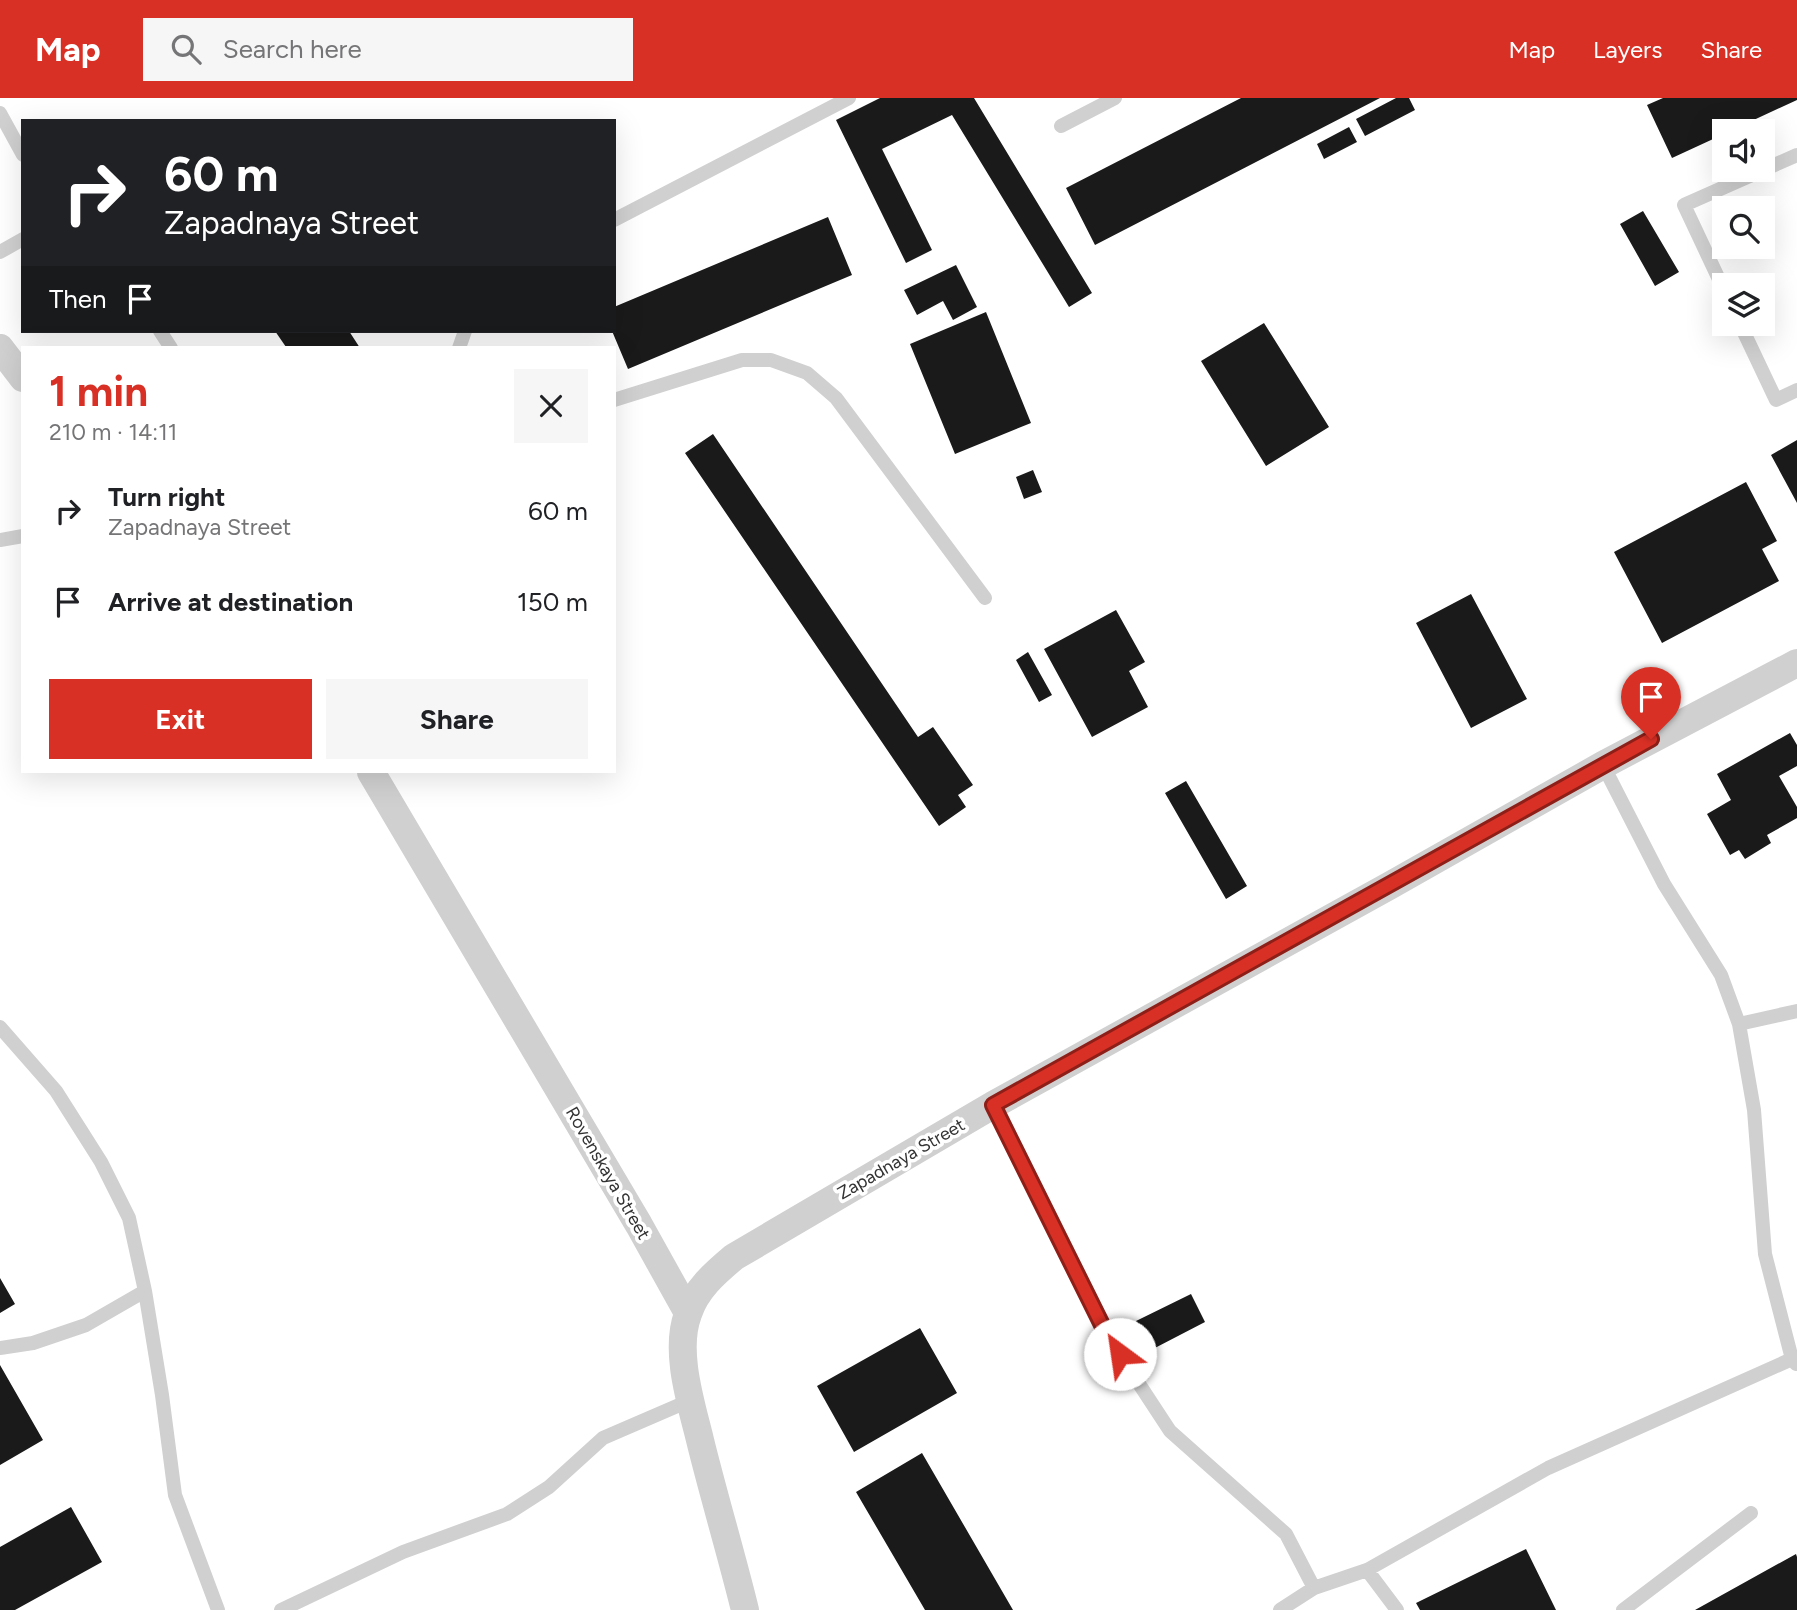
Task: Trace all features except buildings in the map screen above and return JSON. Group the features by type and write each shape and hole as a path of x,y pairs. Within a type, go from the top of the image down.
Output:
{"street":[{"path":"0,348 21,375"},
{"name":"Zapadnaya Street","path":"688,1314 698,1293 714,1273 734,1257 993,1105 1603,765 1797,663"},
{"name":"Rovenskaya Street","path":"372,773 639,1225 688,1314"},
{"path":"688,1314 683,1332 683,1355 691,1400 711,1487 745,1610"}],"lane":[{"path":"616,219 849,98"},
{"path":"1061,126 1115,98"},
{"path":"0,113 21,151"},
{"path":"1716,273 1684,205 1797,155"},
{"path":"0,252 21,240"},
{"path":"1746,336 1776,400 1797,390"},
{"path":"616,399 741,360 771,359 807,373 836,398 985,598"},
{"path":"0,540 21,536"},
{"path":"1280,1610 1314,1588 1367,1570 1548,1468 1795,1362 1765,1254 1754,1110 1739,1024 1721,975 1664,884 1603,765"},
{"path":"1739,1024 1797,1011"},
{"path":"0,1027 56,1091 101,1162 129,1219 145,1291 175,1495 218,1610"},
{"path":"993,1105 1107,1335 1170,1431 1286,1534 1314,1588"},
{"path":"0,1348 33,1343 86,1325 145,1291"},
{"path":"281,1610 403,1552 507,1514 549,1487 603,1438 691,1400"},
{"path":"1623,1610 1751,1513"},
{"path":"1367,1570 1397,1610"}],"route":[{"path":"1120,1354 1107,1335 993,1105 1651,739"}]}
